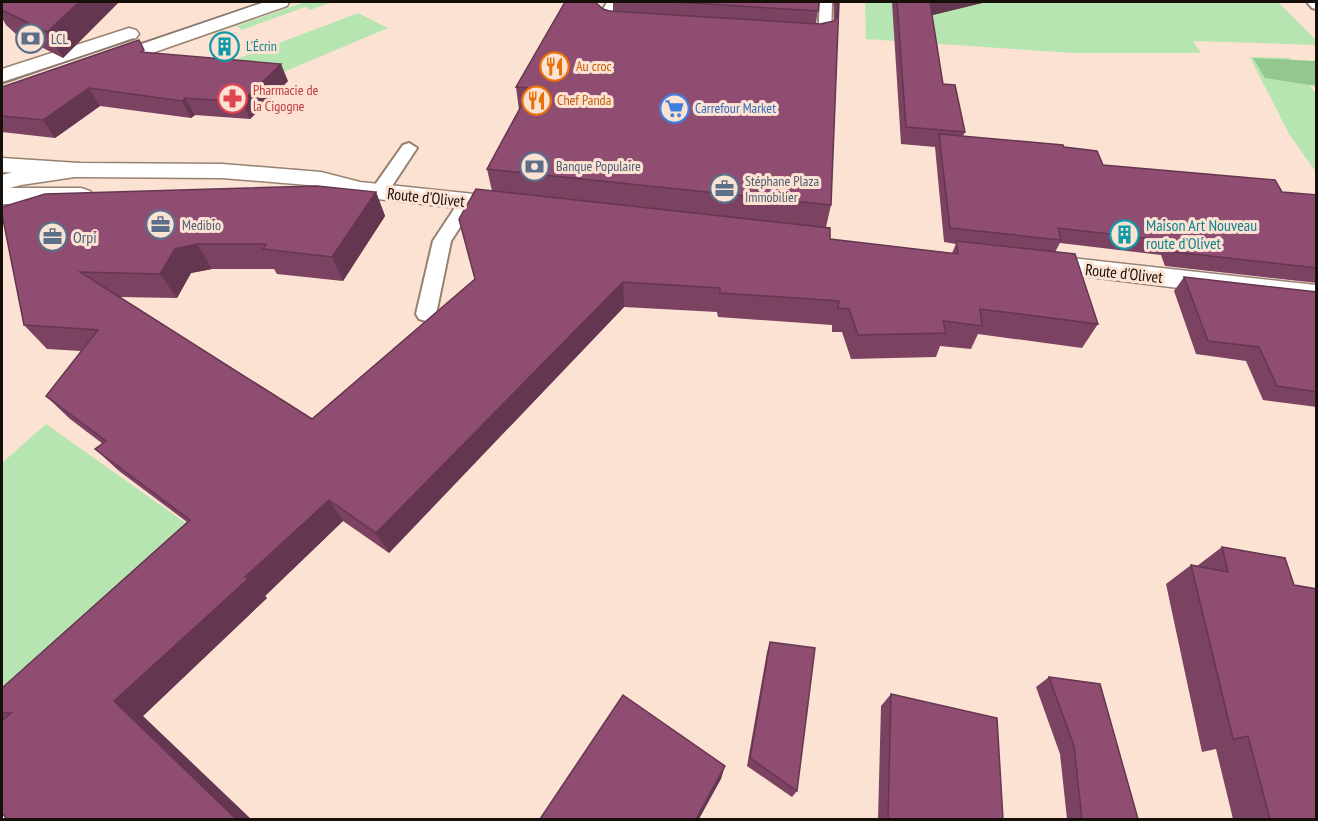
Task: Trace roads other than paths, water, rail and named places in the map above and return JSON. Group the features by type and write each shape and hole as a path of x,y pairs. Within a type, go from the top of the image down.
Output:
{"main road":[{"path":"2,76 227,2"},
{"path":"87,70 280,2"},
{"name":"Route d'Olivet","path":"2,165 79,170 233,172 321,178 369,190 534,208"},
{"name":"Route d'Olivet","path":"2,183 18,178 79,170"},
{"name":"Route d'Olivet","path":"147,194 263,191 315,193 369,190"},
{"path":"2,196 100,195"},
{"name":"Route d'Olivet","path":"1008,260 1317,295"}],"lane":[{"path":"613,2 604,21 611,27 634,28"},
{"path":"794,39 824,38 826,2"},
{"path":"1313,2 1317,5"},
{"path":"369,190 409,148"},
{"path":"426,314 442,241 468,201"}],"tram line":[{"path":"126,48 262,2"},
{"path":"2,84 133,39"}],"place":[{"name":"LCL","path":"30,39"},
{"name":"L'Écrin","path":"225,46"},
{"name":"Au croc","path":"555,66"},
{"name":"Pharmacie de la Cigogne","path":"232,98"},
{"name":"Chef Panda","path":"536,100"},
{"name":"Carrefour Market","path":"674,108"},
{"name":"Banque Populaire","path":"535,166"},
{"name":"Stéphane Plaza Immobilier","path":"724,189"},
{"name":"Medibio","path":"161,225"},
{"name":"Maison Art Nouveau route d'Olivet","path":"1125,234"},
{"name":"Orpi","path":"52,237"}]}
